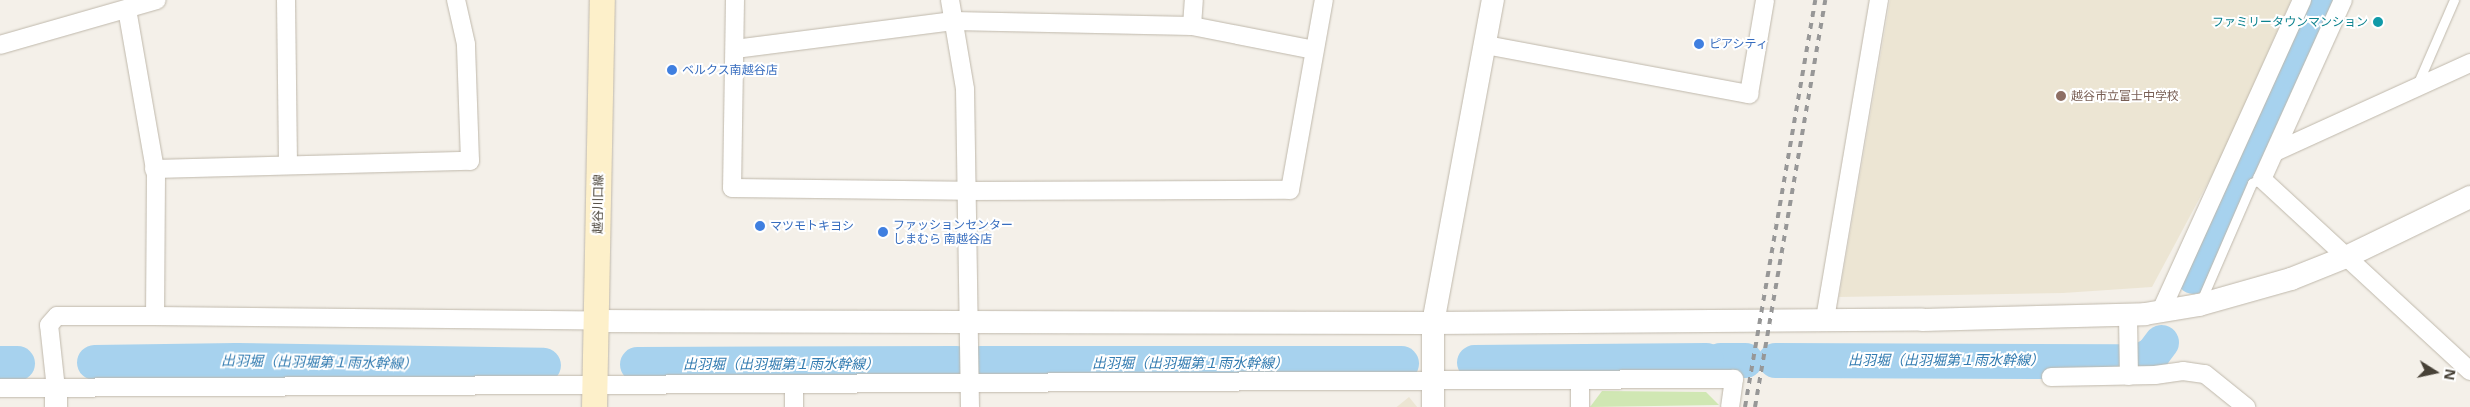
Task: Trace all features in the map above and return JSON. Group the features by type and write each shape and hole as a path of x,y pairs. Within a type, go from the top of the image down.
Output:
{"main road":[{"name":"越谷川口線","path":"594,396 602,0"}],"street":[{"path":"0,45 157,0"},
{"path":"286,0 288,164"},
{"path":"154,169 288,164 470,161 466,44 456,0"},
{"path":"735,0 732,188 965,190 1290,190 1324,0"},
{"path":"950,0 965,89 967,324 972,385 970,407"},
{"path":"1192,26 1194,0"},
{"path":"1433,407 1433,323 1493,0"},
{"path":"1486,45 1749,94 1765,0"},
{"path":"1824,319 1879,0"},
{"path":"2163,312 2302,0"},
{"path":"2343,0 2277,151 2262,179 2470,371"},
{"path":"127,9 154,169 155,316"},
{"path":"734,49 953,21 1192,26 1314,50"},
{"path":"2277,151 2470,63"},
{"path":"56,398 49,325 57,316 967,324 1433,323 2128,315 2163,312 2197,306 2292,279 2346,257 2470,197"},
{"path":"2128,315 2129,376"},
{"path":"2051,377 2129,376 2183,371 2205,374 2246,407"},
{"path":"1580,380 1580,407"},
{"path":"0,388 56,398 594,396 794,386 1734,380 1730,407"},
{"path":"794,386 794,407"}],"lane":[{"path":"2416,87 2454,0"},
{"path":"2197,306 2252,183 2262,179"}],"shaded area":[{"name":"越谷市立富士中学校","path":"1890,0 2291,0 2219,162 2152,287 2063,293 1839,297"},
{"path":"1409,397 1417,407 1397,407"}],"green space":[{"path":"1602,391 1706,392 1719,405 1590,407"}],"waterway":[{"name":"出羽堀（出羽堀第１雨水幹線）","path":"2193,276 2315,0"},
{"name":"出羽堀（出羽堀第１雨水幹線）","path":"2138,361 2152,354 2161,342"},
{"name":"出羽堀（出羽堀第１雨水幹線）","path":"94,362 236,360 543,365"},
{"name":"出羽堀（出羽堀第１雨水幹線）","path":"1474,362 1706,360"},
{"name":"出羽堀（出羽堀第１雨水幹線）","path":"1720,360 1745,360"},
{"name":"出羽堀（出羽堀第１雨水幹線）","path":"1775,360 2118,361"},
{"name":"出羽堀（出羽堀第１雨水幹線）","path":"0,363 17,363"},
{"name":"出羽堀（出羽堀第１雨水幹線）","path":"637,364 956,363"},
{"name":"出羽堀（出羽堀第１雨水幹線）","path":"980,363 1401,363"}],"railway":[{"path":"1745,407 1815,0"},
{"path":"1755,407 1825,0"}],"place":[{"name":"ファミリータウンマンション","path":"2378,22"},
{"name":"ピアシティ","path":"1699,44"},
{"name":"ベルクス南越谷店","path":"672,70"},
{"name":"越谷市立富士中学校","path":"2061,96"},
{"name":"マツモトキヨシ","path":"760,226"},
{"name":"ファッションセンター しまむら 南越谷店","path":"883,232"}]}
